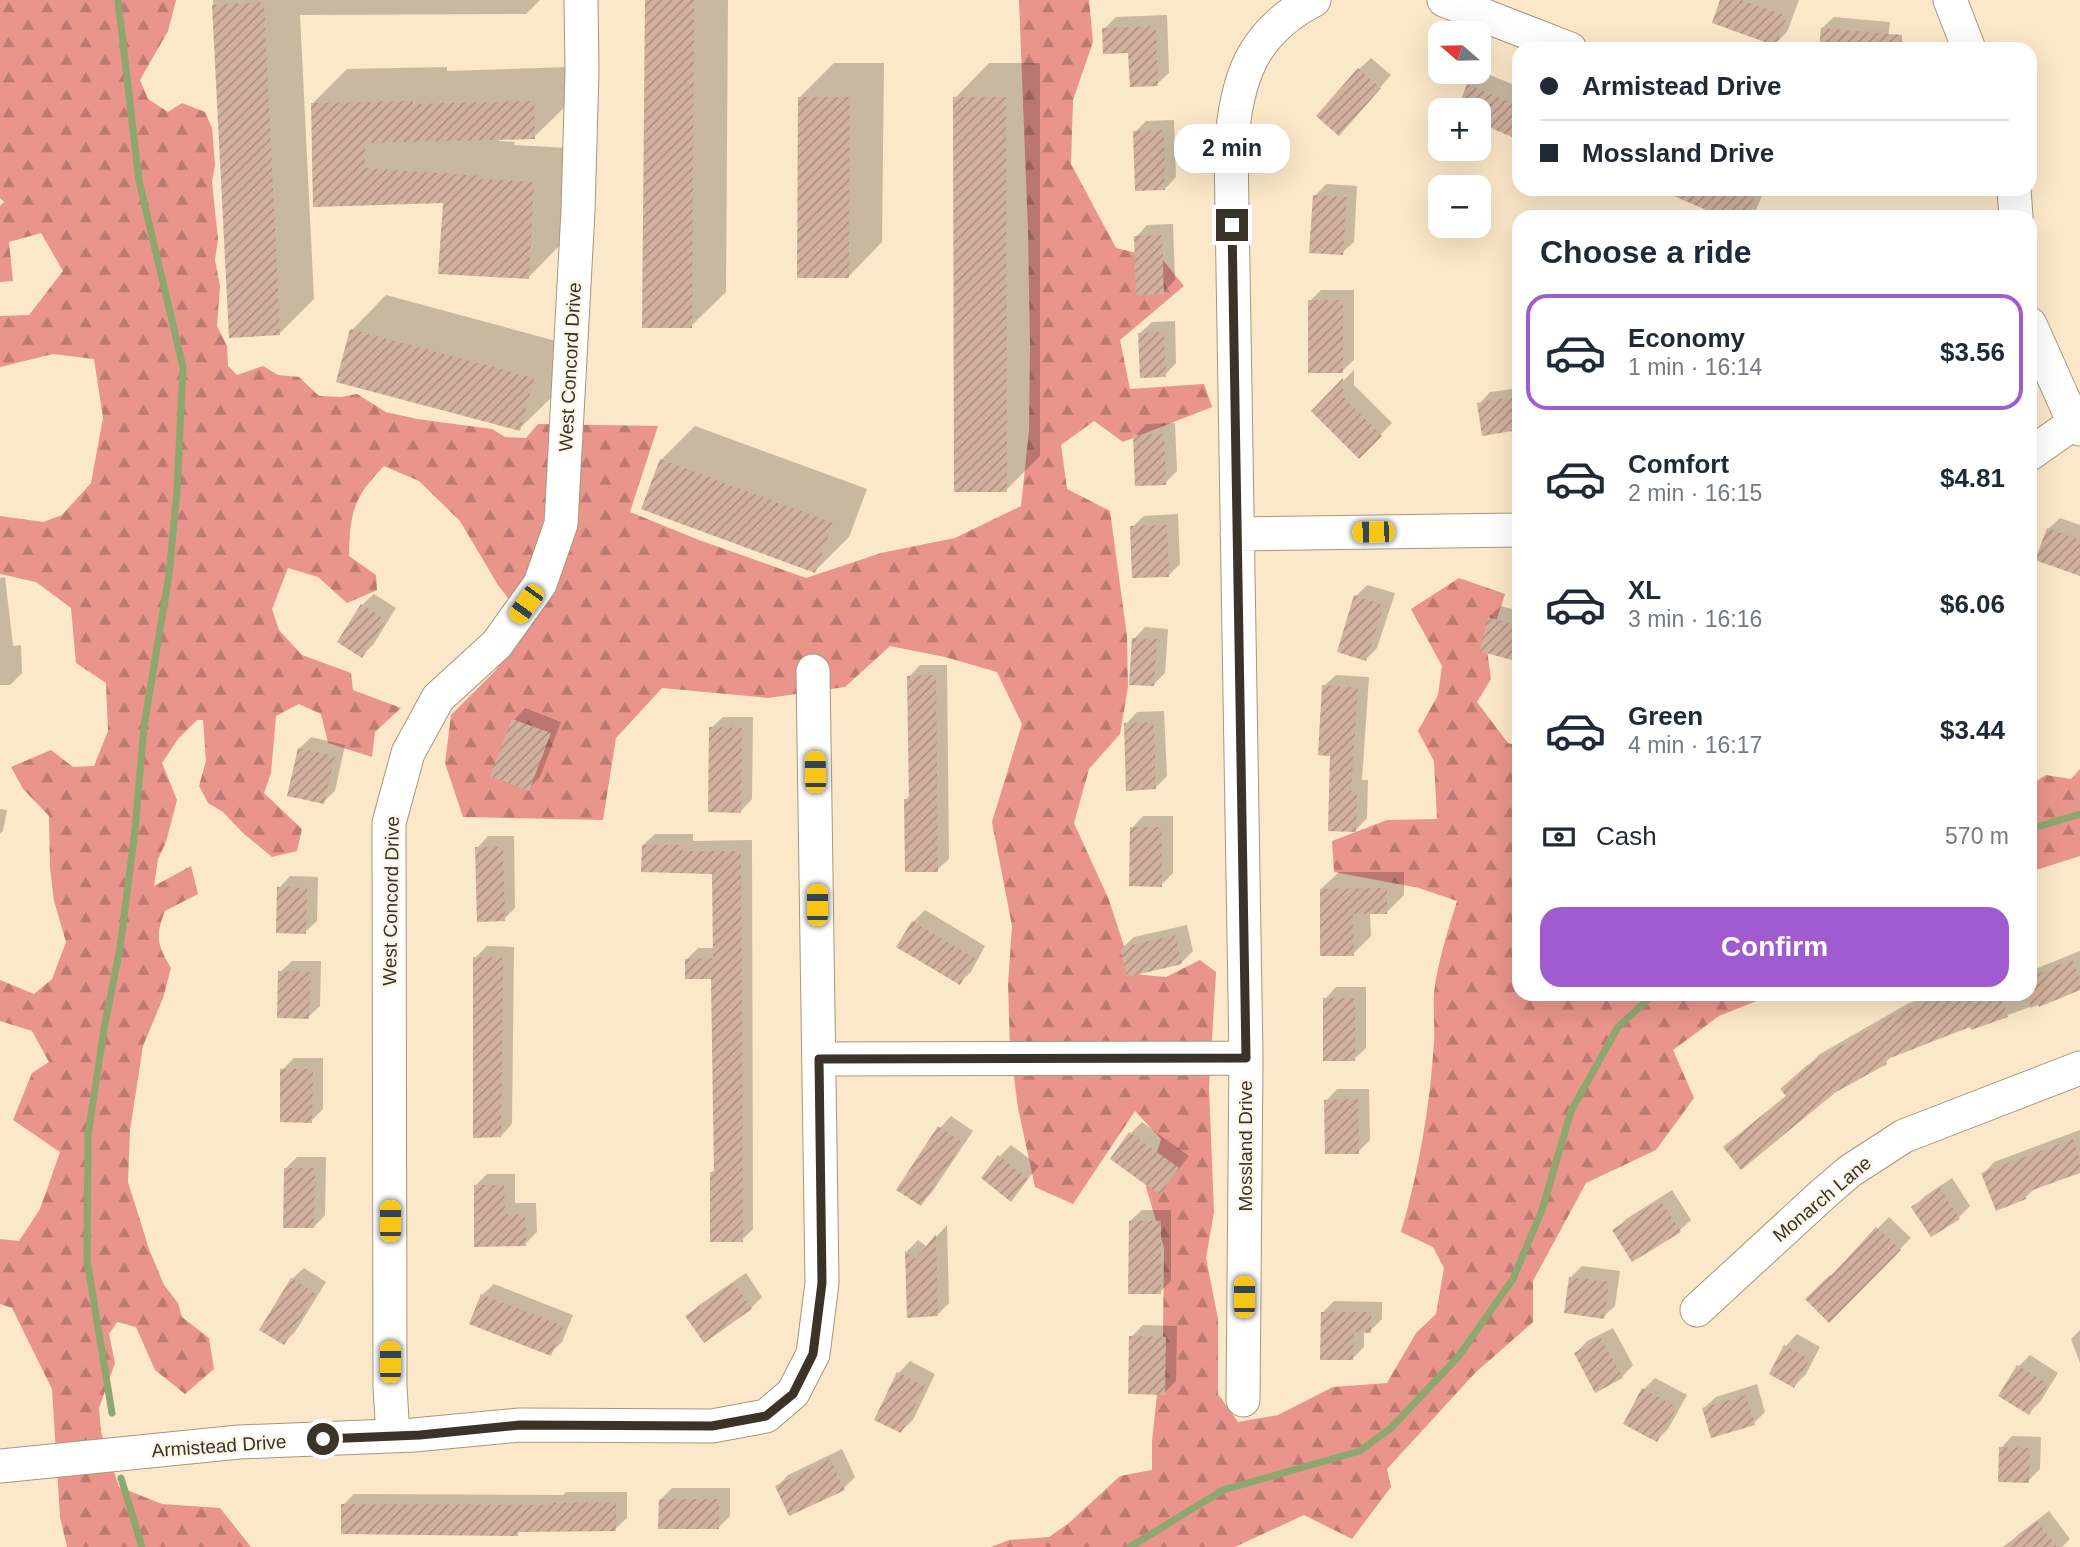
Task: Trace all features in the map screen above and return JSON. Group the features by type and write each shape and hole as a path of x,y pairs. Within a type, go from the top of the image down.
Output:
{"street":[{"name":"West Concord Drive","path":"393,1436 390,1387 389,823 408,753 438,698 497,644 540,584 561,524 578,211 581,0"},
{"name":"Mossland Drive","path":"1243,1400 1246,1058 1231,148 1234,108 1243,75 1265,37 1295,10 1314,0"},
{"path":"1444,0 1552,42"},
{"path":"1950,0 1966,42"},
{"path":"2037,339 2077,426 2037,450"},
{"path":"1237,534 1512,530"},
{"name":"Armistead Drive","path":"0,1466 239,1442 393,1436 520,1425 712,1426 766,1416 793,1394 813,1354 822,1283 813,671"},
{"path":"819,1059 1246,1058"},
{"name":"Monarch Lane","path":"1697,1310 1850,1171 1904,1136 2080,1068"}],"green space":[{"path":"0,0 176,0 168,31 140,80 148,99 168,112 182,103 205,112 212,128 215,165 212,182 218,239 215,260 220,286 217,326 227,346 228,366 237,375 263,366 278,375 299,377 319,396 341,397 357,394 386,412 492,429 505,437 526,438 538,424 658,426 630,512 806,578 881,553 955,538 1021,506 1029,430 1030,346 1019,0 1089,0 1093,42 1073,100 1071,164 1116,248 1162,259 1184,286 1120,340 1130,389 1204,384 1212,407 1123,442 1094,421 1061,445 1067,489 1110,511 1127,636 1128,687 1120,734 1089,769 1074,823 1109,900 1133,974 1166,977 1200,960 1216,972 1209,1088 1214,1212 1206,1258 1218,1319 1218,1394 1238,1422 1278,1415 1333,1387 1387,1383 1416,1333 1436,1314 1444,1268 1433,1247 1401,1232 1427,1114 1434,1042 1435,982 1457,901 1419,888 1334,872 1332,841 1387,820 1437,819 1434,761 1418,731 1438,695 1442,666 1411,609 1459,578 1505,594 1487,650 1491,679 1477,702 1508,743 1512,744 1512,1001 1756,1001 1719,1016 1673,1050 1694,1098 1656,1150 1586,1183 1533,1281 1533,1322 1475,1373 1387,1469 1391,1487 1352,1539 1304,1515 1235,1547 991,1547 1009,1540 1049,1537 1069,1523 1120,1476 1152,1470 1152,1441 1163,1340 1164,1248 1146,1187 1161,1139 1135,1111 1073,1204 1035,1187 1018,1108 1010,1047 1008,984 1012,926 992,822 1022,724 997,672 945,657 890,646 845,687 768,698 662,688 616,738 603,820 463,817 445,763 451,715 496,670 529,625 498,585 460,521 419,481 384,466 366,487 355,506 349,556 376,575 377,590 347,603 318,577 288,568 272,609 279,630 302,655 351,673 353,690 401,708 375,732 372,757 328,743 321,714 299,704 276,716 271,773 264,793 302,829 297,851 272,857 223,812 208,803 199,786 206,761 203,720 197,720 178,739 162,763 177,800 166,842 158,859 154,886 191,866 198,894 165,911 160,927 160,946 171,968 163,998 143,1046 130,1130 128,1182 149,1249 164,1285 178,1303 182,1317 209,1338 214,1369 185,1394 155,1370 136,1327 117,1322 109,1334 115,1363 99,1408 101,1432 119,1487 162,1504 220,1508 251,1547 67,1547 60,1517 52,1389 12,1308 0,1304 0,1239 19,1241 40,1209 60,1152 13,1120 32,1073 49,1062 32,1031 0,1021 0,980 34,994 52,979 66,942 54,901 49,816 23,789 11,767 51,750 73,767 94,766 108,731 106,683 76,663 71,608 36,582 0,574 0,516 43,522 62,515 91,483 103,418 94,359 53,354 0,367 0,316 29,315 63,271 41,233 9,242 13,281 0,282 0,206 4,202 0,198"},
{"path":"2080,769 2080,856 2037,870 2037,781 2046,775 2071,779"}],"building":[{"path":"645,0 694,0 692,328 642,328"},
{"path":"1720,0 1741,0 1787,16 1777,42 1765,42 1712,23"},
{"path":"264,2 280,335 229,338 212,5"},
{"path":"1156,26 1158,86 1130,87 1128,53 1103,54 1102,28"},
{"path":"1821,28 1902,35 1902,42 1820,42"},
{"path":"1358,68 1381,88 1339,136 1316,116"},
{"path":"1467,84 1512,103 1512,137 1491,128 1491,98 1462,98"},
{"path":"798,97 850,97 849,278 797,278"},
{"path":"953,97 1006,97 1007,492 954,492"},
{"path":"413,101 413,104 534,101 535,139 365,143 365,168 534,182 529,279 438,274 443,203 313,207 311,103"},
{"path":"1164,130 1165,190 1135,191 1133,131"},
{"path":"1313,195 1347,197 1343,255 1309,253"},
{"path":"1674,196 1755,196 1749,210 1706,210"},
{"path":"1162,235 1164,294 1136,295 1134,236"},
{"path":"1308,300 1343,300 1343,373 1308,373"},
{"path":"350,329 534,378 520,431 336,382"},
{"path":"1164,332 1166,377 1140,378 1138,333"},
{"path":"1343,378 1343,397 1382,436 1359,459 1311,411"},
{"path":"1512,397 1512,431 1482,436 1477,403"},
{"path":"1164,434 1166,485 1135,486 1133,435"},
{"path":"660,459 833,523 815,573 641,509"},
{"path":"1167,525 1169,577 1132,578 1130,526"},
{"path":"2047,528 2080,540 2080,576 2037,561"},
{"path":"1354,595 1384,605 1366,661 1337,652"},
{"path":"361,604 386,620 362,658 337,642"},
{"path":"1488,617 1512,623 1512,660 1479,651"},
{"path":"1132,638 1157,639 1154,686 1129,685"},
{"path":"936,675 938,872 905,872 904,799 909,799 907,676"},
{"path":"1322,685 1358,688 1351,791 1357,791 1356,832 1328,831 1330,756 1318,755"},
{"path":"512,719 551,733 529,791 490,776"},
{"path":"1154,722 1156,789 1126,791 1124,723"},
{"path":"709,727 742,728 741,813 708,812"},
{"path":"298,748 335,756 324,804 287,796"},
{"path":"1130,827 1162,827 1162,887 1129,886"},
{"path":"642,845 683,845 682,851 741,851 743,1242 710,1242 710,1172 714,1172 711,979 685,979 685,959 713,958 712,874 641,872"},
{"path":"503,846 505,921 477,922 475,847"},
{"path":"277,887 307,888 306,934 276,933"},
{"path":"1387,888 1387,914 1353,914 1354,956 1320,956 1320,889"},
{"path":"912,921 975,958 960,985 896,947"},
{"path":"1175,935 1182,964 1127,977 1120,948"},
{"path":"473,957 503,958 501,1137 473,1138"},
{"path":"2072,959 2080,978 2080,990 2039,1007 2030,1008 2030,1001 2037,1001 2037,974"},
{"path":"278,971 311,972 309,1019 277,1018"},
{"path":"1323,998 1355,998 1355,1061 1323,1061"},
{"path":"1929,1001 2002,1001 2008,1017 1971,1030 1970,1027 1885,1060 1887,1064 1836,1092 1741,1170 1723,1147 1786,1096 1780,1089 1806,1066 1896,1014"},
{"path":"280,1069 313,1069 312,1123 280,1122"},
{"path":"1358,1099 1359,1154 1325,1154 1324,1100"},
{"path":"938,1126 963,1143 921,1206 896,1190"},
{"path":"1129,1132 1179,1168 1160,1195 1110,1159"},
{"path":"2073,1139 2080,1159 2080,1173 2024,1193 2026,1199 1996,1211 1981,1173"},
{"path":"998,1155 1028,1179 1011,1202 981,1178"},
{"path":"284,1168 315,1168 314,1228 283,1228"},
{"path":"474,1185 504,1185 505,1214 525,1214 526,1246 474,1247"},
{"path":"1940,1188 1960,1219 1931,1237 1911,1207"},
{"path":"1660,1200 1681,1232 1632,1262 1612,1230"},
{"path":"1129,1221 1161,1221 1161,1294 1128,1294"},
{"path":"1876,1227 1901,1250 1829,1323 1805,1299 1831,1276"},
{"path":"936,1234 938,1316 907,1318 905,1251 916,1259"},
{"path":"1569,1277 1609,1282 1604,1319 1564,1313"},
{"path":"291,1278 316,1294 284,1345 259,1330"},
{"path":"734,1283 752,1309 704,1343 685,1316"},
{"path":"481,1294 563,1326 551,1356 469,1324"},
{"path":"1321,1312 1371,1312 1371,1333 1354,1332 1353,1360 1320,1360"},
{"path":"1129,1336 1166,1337 1165,1395 1128,1394"},
{"path":"1601,1338 1623,1378 1595,1393 1574,1353"},
{"path":"1784,1345 1810,1359 1794,1388 1769,1374"},
{"path":"2017,1365 2048,1384 2029,1415 1998,1396"},
{"path":"897,1372 925,1386 901,1433 874,1420"},
{"path":"1642,1388 1677,1407 1657,1442 1623,1424"},
{"path":"1746,1395 1755,1425 1711,1438 1702,1408"},
{"path":"1999,1447 2030,1448 2029,1483 1998,1482"},
{"path":"830,1459 845,1490 789,1516 775,1486"},
{"path":"659,1499 719,1499 719,1529 658,1529"},
{"path":"616,1502 616,1531 518,1532 518,1536 341,1534 341,1504 553,1505"},
{"path":"2037,1521 2057,1547 2003,1547"}],"waterway":[{"path":"112,1413 87,1260 88,1135 104,1029 120,948 135,830 144,726 169,575 177,491 183,367 139,181 118,0"},
{"path":"2037,827 2080,814"},
{"path":"1130,1547 1223,1490 1360,1451 1391,1428 1458,1357 1513,1279 1542,1210 1571,1111 1618,1027 1646,1001"},
{"path":"121,1478 142,1547"}],"route":[{"path":"323,1439 420,1435 520,1425 712,1426 766,1416 793,1394 813,1354 822,1283 819,1059 1246,1058 1232,225"}]}
